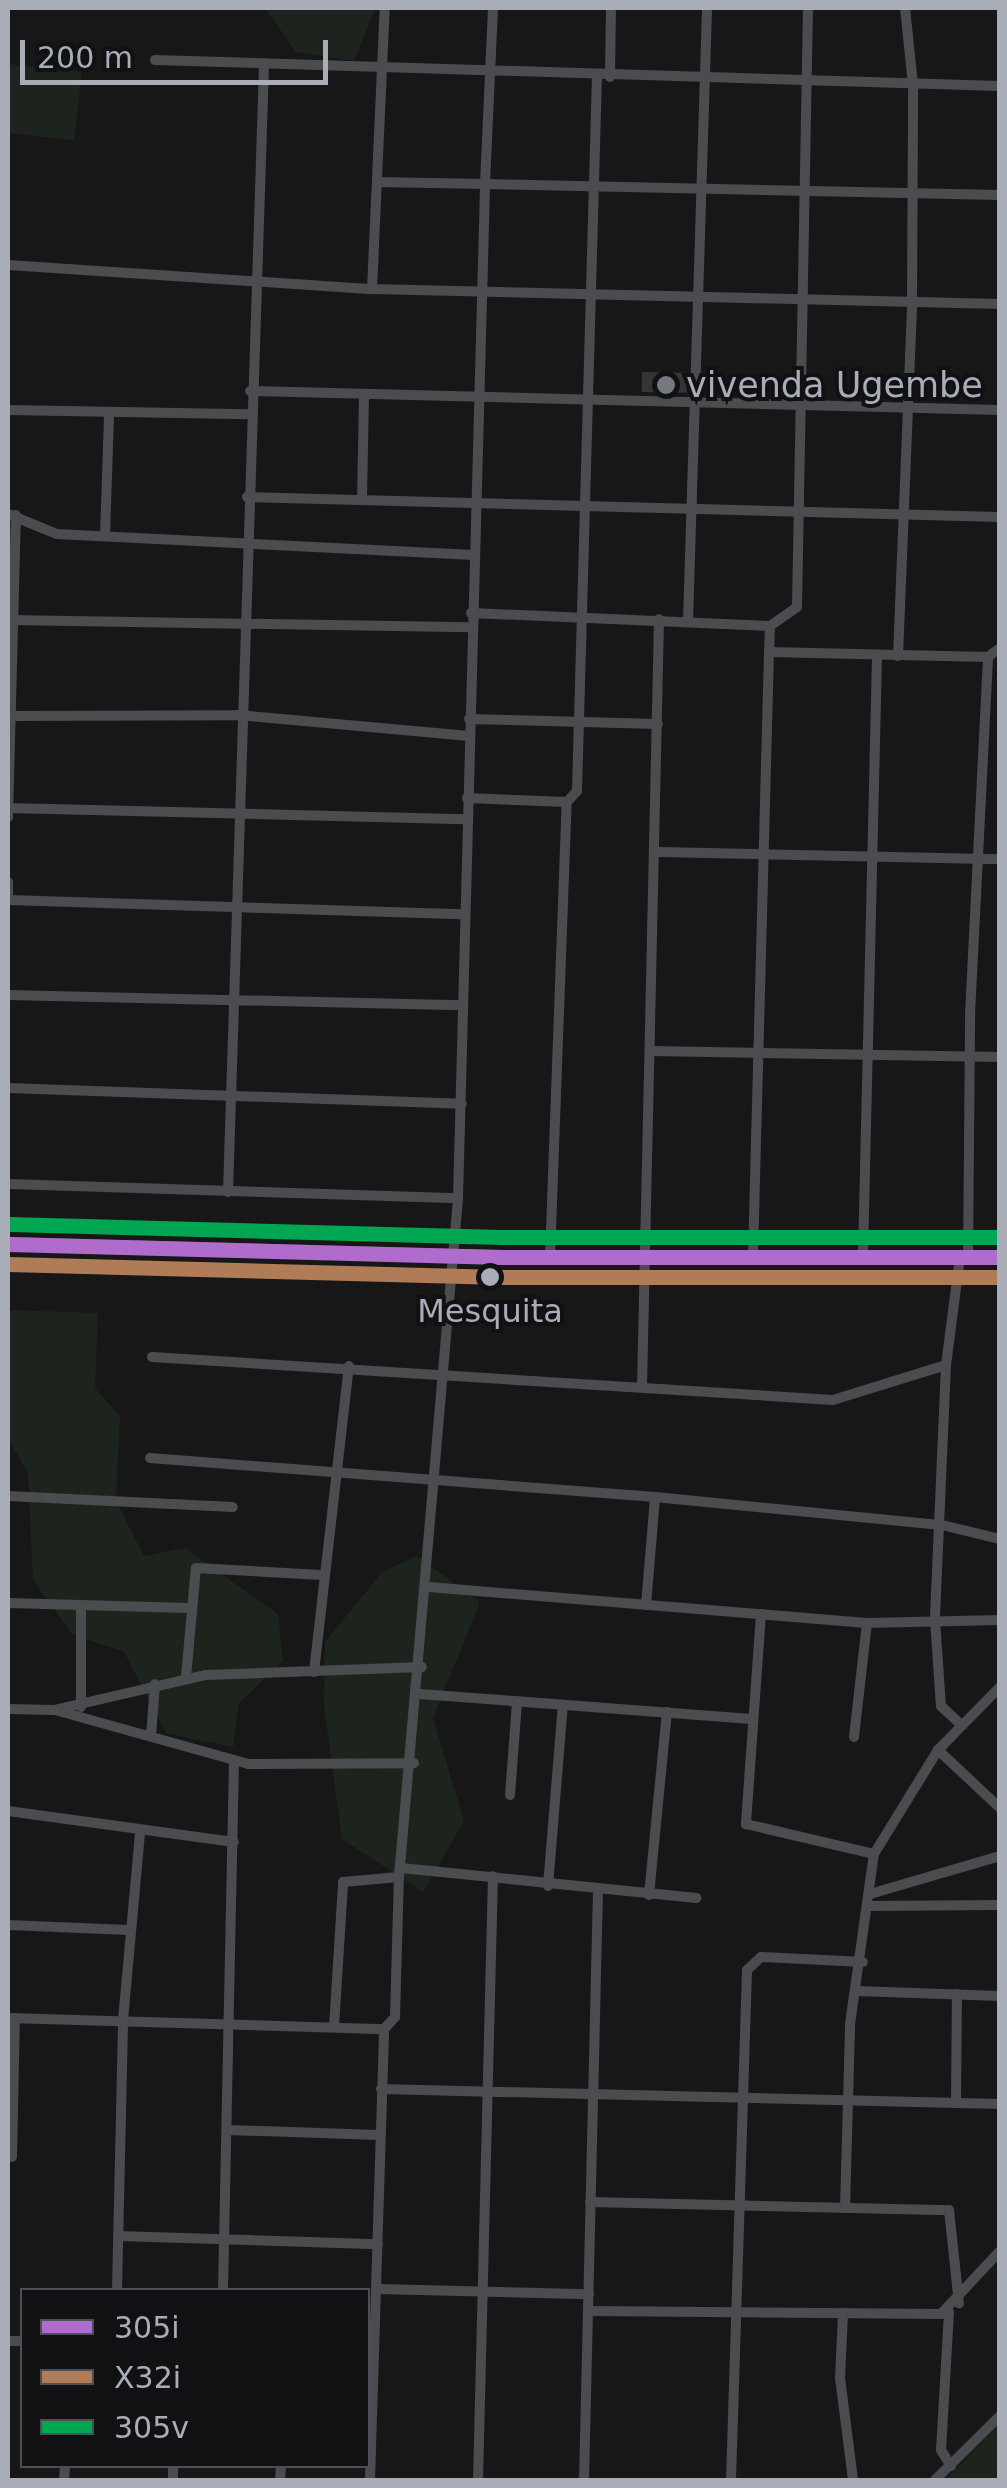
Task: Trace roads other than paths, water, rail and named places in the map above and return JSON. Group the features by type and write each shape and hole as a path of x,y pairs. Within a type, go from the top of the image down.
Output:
{"street":[{"path":"372,289 385,8"},
{"path":"370,2480 371,2348 378,2288 384,2029 395,2016 400,1873 420,1694 458,1198 472,555 493,8"},
{"path":"550,1257 566,802 577,791 588,294 611,8"},
{"path":"688,622 695,295 708,8"},
{"path":"471,613 579,614 770,626 796,607 808,8"},
{"path":"898,656 912,303 913,85 905,8"},
{"path":"155,60 490,75 1000,86"},
{"path":"228,1192 238,714 264,64"},
{"path":"377,182 1000,195"},
{"path":"8,265 372,289 1000,304"},
{"path":"250,391 1000,410"},
{"path":"362,500 364,394"},
{"path":"8,410 248,414"},
{"path":"105,536 109,412"},
{"path":"247,497 690,512 1000,517"},
{"path":"8,816 12,514 56,534 245,539 472,555"},
{"path":"642,1387 650,1255 659,852 659,619"},
{"path":"12,620 470,627"},
{"path":"753,1254 770,626"},
{"path":"769,652 988,657 1000,648"},
{"path":"863,1255 877,656"},
{"path":"960,1724 940,1706 935,1619 946,1365 964,1257 988,657"},
{"path":"11,714 238,714 469,736"},
{"path":"469,720 658,724"},
{"path":"466,798 566,802"},
{"path":"8,808 465,818"},
{"path":"659,852 1000,859"},
{"path":"8,882 8,900 462,914"},
{"path":"8,995 462,1005"},
{"path":"652,1050 1000,1057"},
{"path":"8,1088 462,1104"},
{"path":"8,1184 458,1198"},
{"path":"8,1244 454,1256 1000,1257"},
{"path":"152,1357 446,1372 833,1400 946,1365"},
{"path":"314,1672 322,1575 349,1366"},
{"path":"150,1458 654,1497 942,1525 1000,1539"},
{"path":"8,1496 233,1506"},
{"path":"646,1605 654,1497"},
{"path":"186,1677 188,1608 200,1565 322,1575"},
{"path":"429,1587 866,1623 1000,1620"},
{"path":"8,1603 188,1608"},
{"path":"81,1607 83,1718"},
{"path":"761,1614 746,1824 874,1854"},
{"path":"854,1737 866,1623"},
{"path":"54,1710 186,1677 422,1667"},
{"path":"150,1736 154,1684"},
{"path":"845,2208 857,1990 874,1854 938,1750 1000,1686"},
{"path":"420,1694 751,1719"},
{"path":"510,1795 516,1701"},
{"path":"548,1886 562,1705"},
{"path":"8,1709 54,1710 234,1760 414,1763"},
{"path":"649,1895 667,1712"},
{"path":"938,1750 1000,1808"},
{"path":"223,2288 234,1760"},
{"path":"8,1810 44,1811 140,1834 234,1842"},
{"path":"116,2288 123,2020 140,1834"},
{"path":"870,1900 1000,1856"},
{"path":"334,2027 343,1882 400,1873 493,1876 548,1886 696,1898"},
{"path":"478,2480 493,1876"},
{"path":"584,2480 598,1891"},
{"path":"870,1900 1000,1906"},
{"path":"8,1925 129,1930"},
{"path":"731,2480 736,2207 751,1963 863,1962"},
{"path":"857,1990 1000,1996"},
{"path":"956,1994 956,2103"},
{"path":"12,2157 11,2018 231,2021 384,2029"},
{"path":"381,2089 1000,2104"},
{"path":"228,2130 379,2134"},
{"path":"590,2202 949,2210 958,2303"},
{"path":"118,2236 226,2236 378,2244"},
{"path":"951,2466 941,2450 949,2312 1000,2251"},
{"path":"378,2288 589,2294"},
{"path":"589,2311 949,2312"},
{"path":"843,2313 840,2378 853,2480"},
{"path":"934,2480 1000,2416"}],"place":[{"name":"vivenda Ugembe","path":"666,385"},
{"name":"Mesquita","path":"490,1277"}]}
